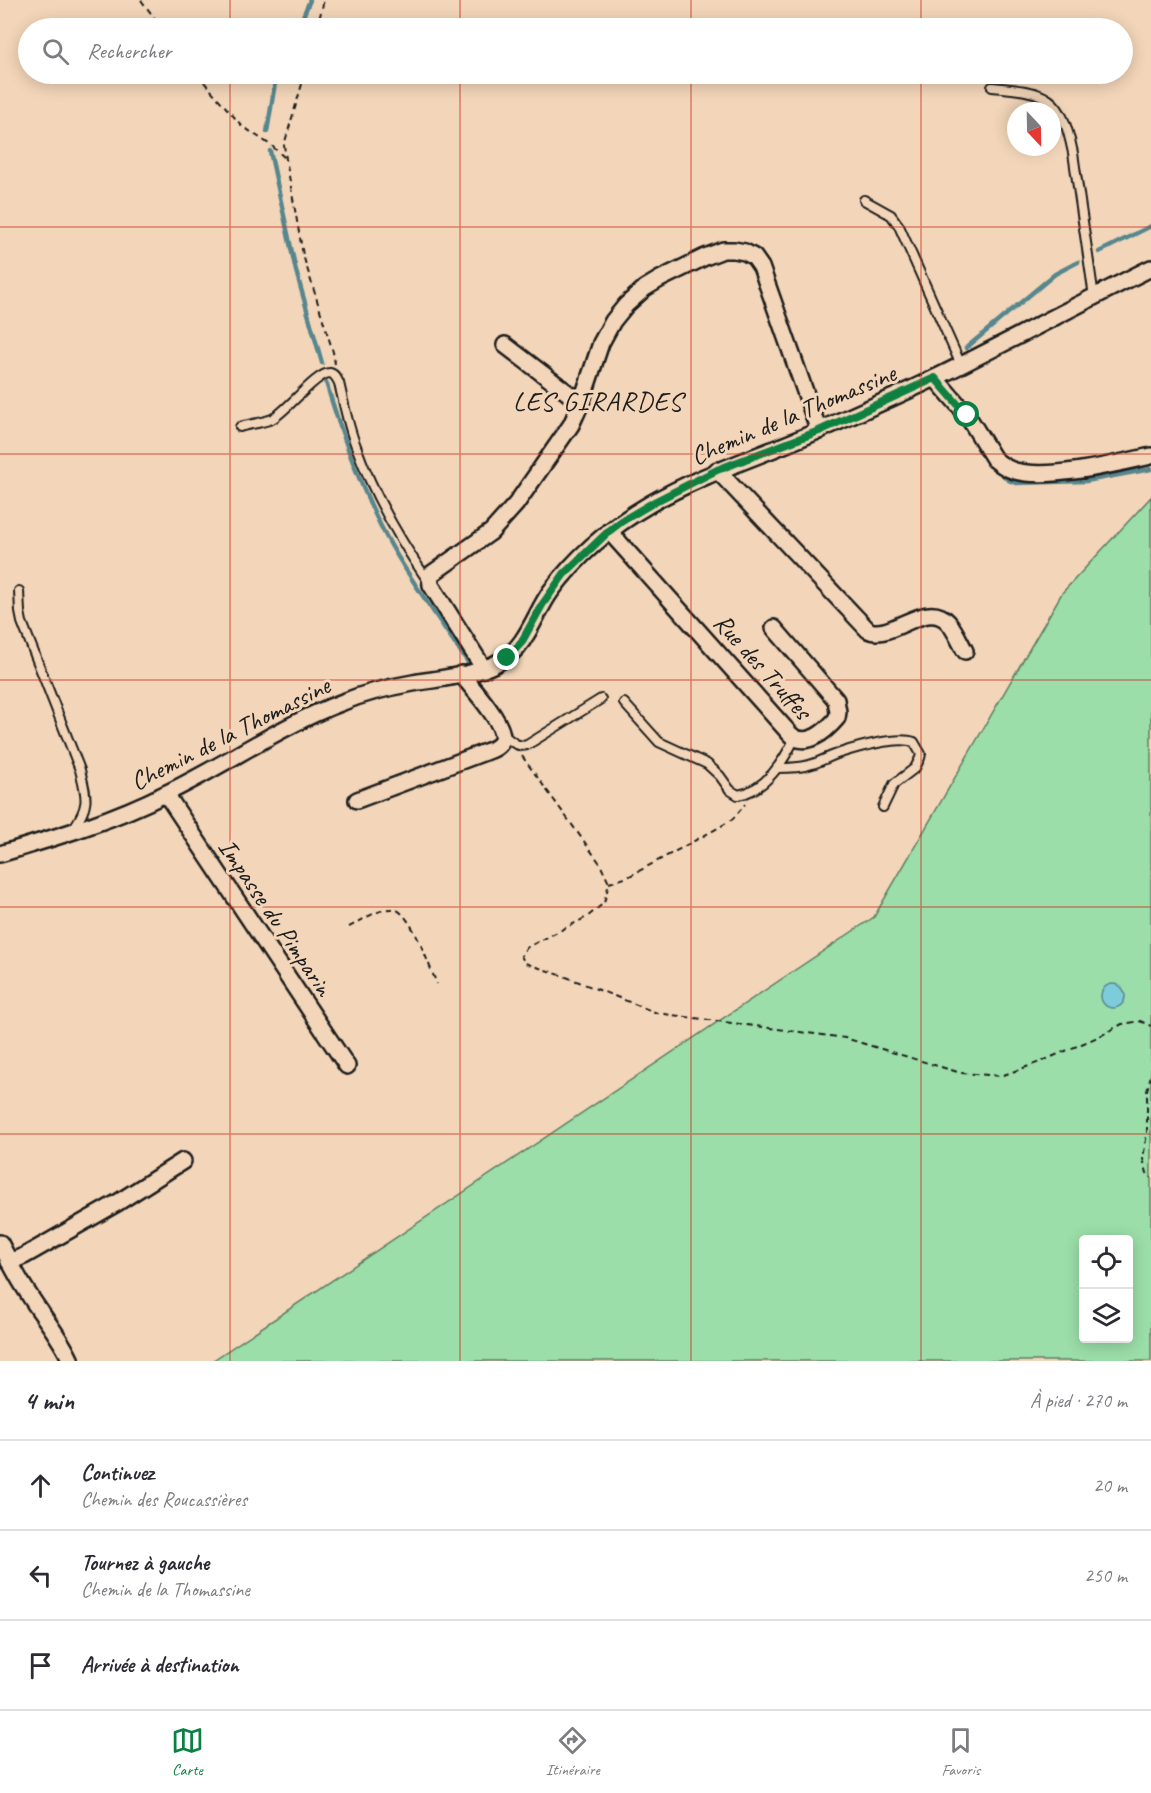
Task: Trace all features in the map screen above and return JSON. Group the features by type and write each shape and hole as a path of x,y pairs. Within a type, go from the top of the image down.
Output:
{"street":[{"path":"484,669 431,585 429,577 491,532 507,514 571,425 612,321 645,288 723,250 734,249 750,254 761,267 819,431"},
{"name":"Chemin de la Thomassine","path":"0,854 71,832 166,794 293,723 334,705 374,692 461,675 500,662 521,643 553,588 569,569 622,521 717,470 819,431 935,378 1151,268"},
{"path":"505,345 581,403"},
{"path":"935,378 967,415 994,459 1015,471 1042,473 1075,470 1151,456"},
{"path":"717,470 868,630 878,633 922,616 933,615 948,622 965,651"},
{"name":"Rue des Truffes","path":"609,531 795,738 800,741 808,740 837,718 838,705 774,628"},
{"path":"357,800 496,748 502,740 498,721 461,675"},
{"name":"Impasse du Pimparin","path":"166,794 347,1066"},
{"path":"9,1262 24,1256 117,1203 183,1161"},
{"path":"0,1243 9,1262 37,1308 57,1334 71,1361"}],"lane":[{"path":"992,87 1038,93 1055,103 1061,113 1073,153 1094,297"},
{"path":"864,200 891,215 899,226 961,365"},
{"path":"240,427 273,418 314,380 330,373 335,376 339,383 354,443 362,462 397,532 431,585"},
{"path":"19,591 22,622 80,770 85,791 83,815 71,832"},
{"path":"502,734 516,745 527,745 601,699"},
{"path":"624,703 659,742 707,764 738,795 752,792 777,768 795,738"},
{"path":"777,768 802,767 860,747 899,740 914,742 921,754 918,764 894,784 883,807"}],"path":[{"path":"141,0 154,18"},
{"path":"320,18 324,0"},
{"path":"206,84 242,126 272,146 286,159"},
{"path":"302,84 284,145 303,255 333,352 335,376"},
{"path":"521,754 600,862 609,883 604,903 587,917 526,948 521,956 525,963 657,1012 845,1038 961,1073 1001,1076 1040,1062 1122,1024 1140,1021 1151,1026"},
{"path":"609,883 628,877 733,819 752,792"},
{"path":"349,927 390,908 397,909 407,919 414,932 437,984"},
{"path":"1151,1075 1147,1090 1147,1133 1143,1159 1151,1178"}],"green space":[{"path":"1151,497 1151,1361 212,1361 874,917 1062,593"}],"water":[{"path":"1113,984 1121,988 1125,996 1121,1004 1113,1008 1105,1004 1101,996 1105,988"}],"waterway":[{"path":"302,18 310,0"},
{"path":"267,132 275,84"},
{"path":"270,151 296,271 322,363"},
{"path":"1099,252 1151,226"},
{"path":"966,348 1055,274 1078,262"},
{"path":"326,382 354,467 382,528 430,607 470,665"},
{"path":"949,405 969,432"},
{"path":"998,470 1008,480 1016,483 1086,481 1151,469"}],"district":[{"name":"LES GIRARDES","path":"598,401"}],"route":[{"path":"507,658 521,643 549,593 564,574 609,531 656,501 717,470 819,431 935,378 967,415"}]}
